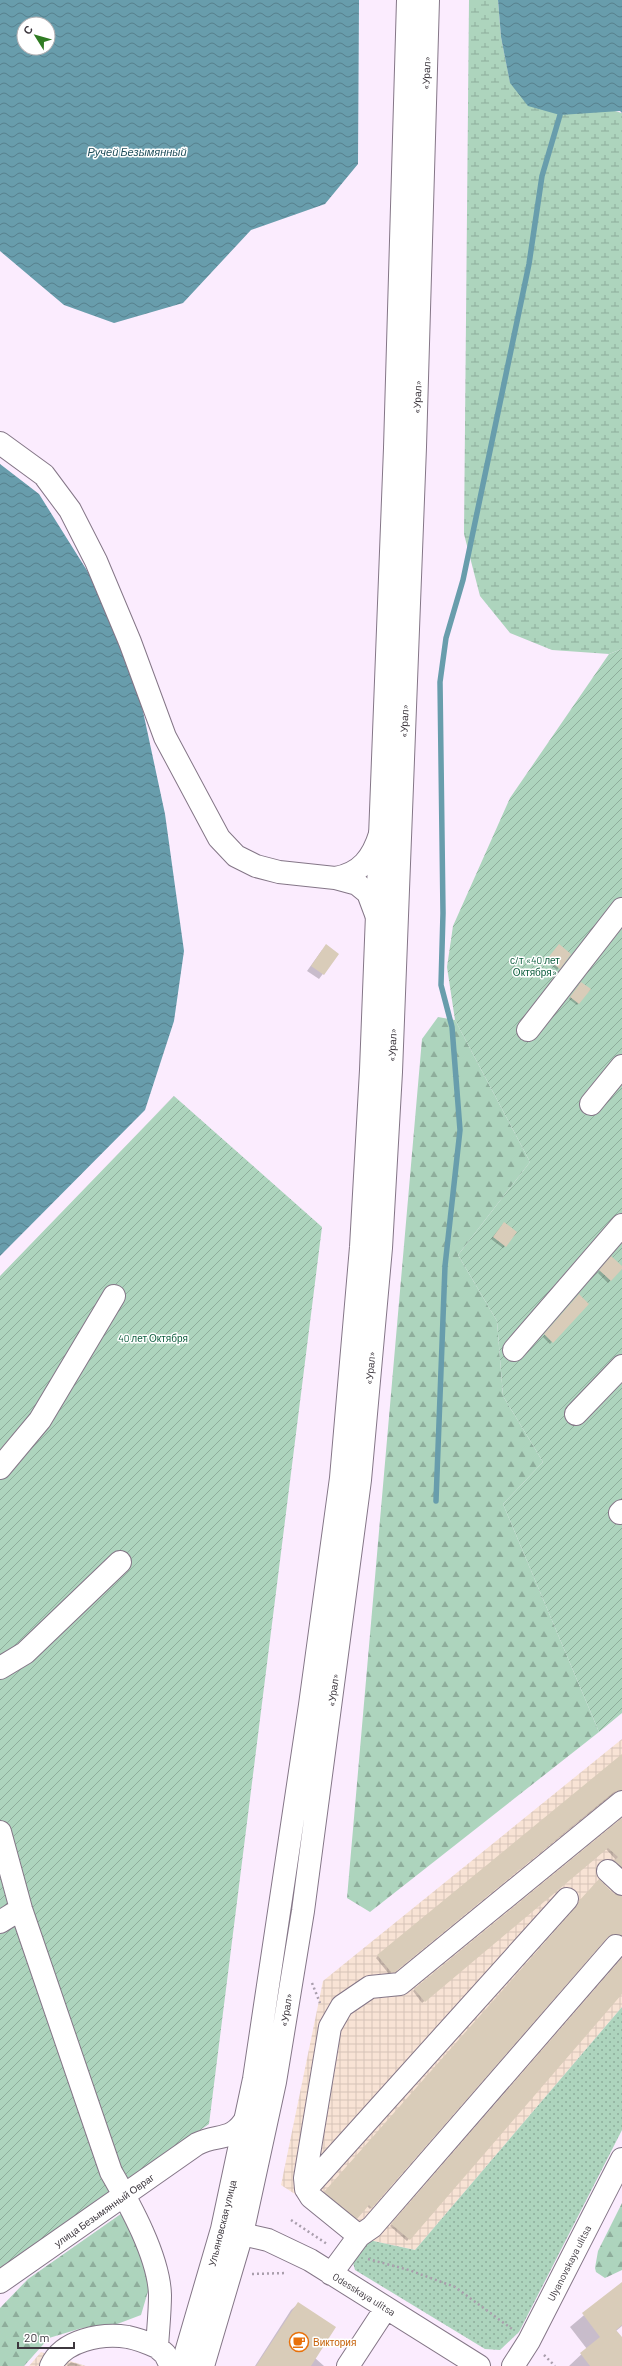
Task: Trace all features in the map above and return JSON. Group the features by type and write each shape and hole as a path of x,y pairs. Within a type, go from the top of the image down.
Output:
{"main road":[{"name":"«Урал»","path":"264,2081 309,1713 341,1478 361,1240 371,1070 396,440 408,0"},
{"name":"«Урал»","path":"264,2081 303,1911 360,1480 381,1248 391,1072 415,448 428,0"},
{"path":"0,443 44,475 70,510 96,561 130,642 165,737 219,838 236,856 256,866 279,872 351,881 363,888 371,899 377,917"},
{"path":"335,878 352,874 362,866 375,850 380,834"},
{"path":"528,1030 622,909"},
{"path":"591,1104 622,1066"},
{"path":"514,1350 622,1225"},
{"path":"0,1468 40,1420 114,1296"},
{"path":"576,1414 622,1366"},
{"path":"0,1668 25,1653 120,1562"},
{"path":"359,2236 311,2198 306,2190 307,2163 330,2027 342,2006 370,1987 400,1984 622,1802"},
{"path":"0,1832 21,1909 111,2172 124,2196 156,2265 160,2294 173,2356"},
{"path":"306,2190 567,1899"},
{"path":"0,1922 21,1909"},
{"path":"331,2274 359,2236 372,2227 616,1946"},
{"name":"Ульяновская улица","path":"203,2366 229,2281 236,2167 247,2117 264,2081"},
{"name":"Ульяновская улица","path":"173,2356 232,2231 264,2081"},
{"name":"улица Безымянный Овраг","path":"0,2282 197,2144 230,2135 242,2125 247,2117"},
{"path":"209,2140 220,2143 230,2149 235,2157 236,2167"},
{"name":"Ulyanovskaya ulitsa","path":"513,2366 529,2341 622,2158"},
{"name":"Odesskaya ulitsa","path":"232,2231 281,2245 331,2274 479,2366"},
{"path":"348,2366 386,2308"},
{"path":"51,2366 59,2352 78,2342 96,2337 128,2337 173,2356"}],"path":[{"path":"290,2220 322,2241 345,2253 409,2270 455,2287 529,2341"},
{"path":"229,2281 244,2285 251,2274 286,2272 293,2274"}],"shaded area":[{"path":"622,1739 622,2007 415,2250 364,2239 281,2185 323,1981"},
{"path":"41,2352 86,2366 29,2366"}],"green space":[{"path":"469,0 498,0 501,37 510,82 622,113 622,649 609,654 552,650 510,633 480,596 464,534"},
{"name":"с/т «40 лет Октября»","path":"622,649 622,1713 599,1732 503,1504 543,1462 503,1396 497,1321 458,1255 530,1162 455,1020 447,967 453,926 510,798 609,654"},
{"path":"438,1017 455,1020 530,1162 458,1255 497,1321 503,1396 543,1462 503,1504 599,1732 370,1912 347,1898 422,1039"},
{"name":"40 лет Октября","path":"174,1096 322,1227 209,2124 0,2269 0,1276"},
{"path":"622,2007 622,2130 519,2332 500,2350 485,2349 355,2270 352,2259 364,2239 415,2250"},
{"path":"622,2203 622,2270 605,2278 596,2272 595,2268 598,2251"},
{"path":"125,2211 149,2266 149,2288 141,2315 112,2326 82,2328 49,2338 24,2366 0,2366 0,2308 28,2279"}],"water":[{"name":"Ручей Безымянный","path":"0,0 359,0 358,164 325,204 251,230 183,303 114,323 64,305 0,251"},
{"path":"498,0 622,0 622,113 620,111 560,115 528,106 510,83 501,37"},
{"path":"0,464 39,494 98,588 141,702 165,814 184,951 174,1021 145,1110 0,1256"}],"building":[{"path":"326,944 339,954 324,975 311,966"},
{"path":"559,944 571,954 560,969 547,959"},
{"path":"581,982 591,989 579,1004 570,997"},
{"path":"504,1222 517,1232 506,1247 493,1237"},
{"path":"611,1256 622,1266 622,1269 611,1281 599,1270"},
{"path":"579,1294 589,1304 553,1343 544,1334"},
{"path":"622,1754 622,1790 614,1792 395,1972 391,1972 377,1955"},
{"path":"622,1818 622,1867 614,1861 618,1857 608,1848 425,2002 414,1989"},
{"path":"599,1879 613,1893 622,1896 622,1935 612,1934 607,1938 372,2208 369,2205 357,2219 324,2192 576,1907 579,1901"},
{"path":"622,1958 622,1994 410,2240 391,2224"},
{"path":"622,2282 622,2325 616,2330 622,2337 622,2366 590,2366 580,2353 600,2337 582,2313"},
{"name":"Виктория","path":"298,2302 336,2327 311,2366 256,2366"}],"waterway":[{"path":"436,1501 445,1266 460,1130 452,1027 441,985 443,913 440,682 446,638 463,580 529,264 542,176 560,115"}],"place":[{"name":"Виктория","path":"299,2342"}]}
